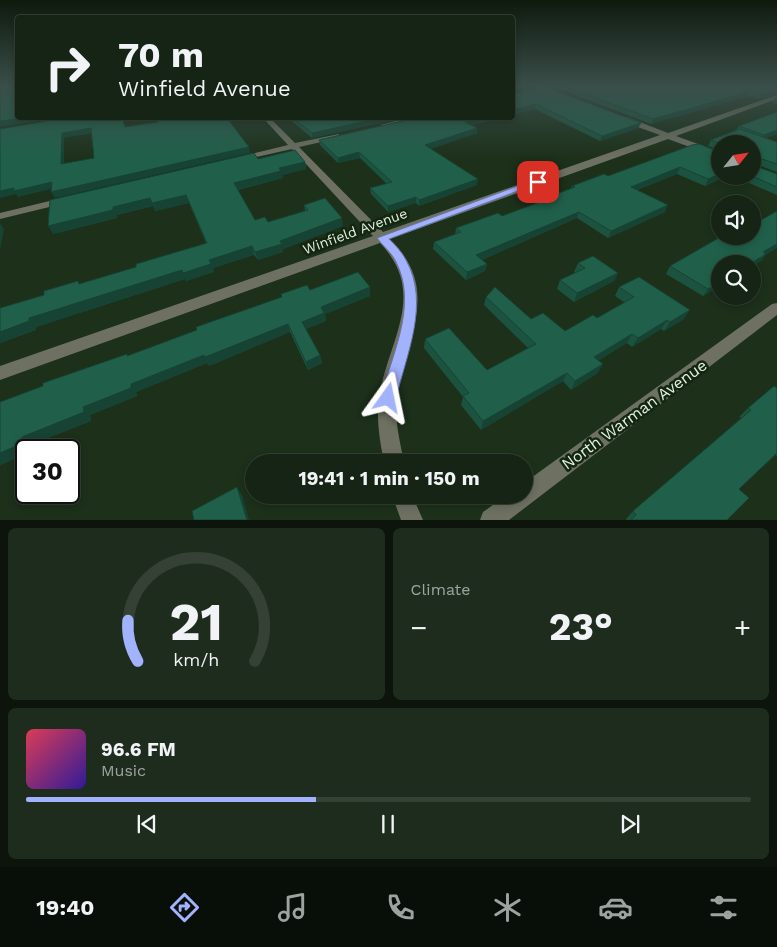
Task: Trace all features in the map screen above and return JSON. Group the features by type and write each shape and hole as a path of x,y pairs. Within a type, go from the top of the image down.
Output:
{"street":[{"name":"Winfield Avenue","path":"0,374 743,109"},
{"path":"617,116 711,152"},
{"path":"268,120 382,238 400,259 406,270 410,282 409,326 397,359 388,398 388,433 392,454"},
{"path":"378,126 406,120"},
{"path":"227,162 350,133"},
{"path":"0,216 76,198"},
{"name":"North Warman Avenue","path":"491,520 777,308"},
{"path":"406,504 412,520"}],"building":[{"path":"0,109 15,109 15,119 0,121"},
{"path":"547,109 605,109 641,123 602,136"},
{"path":"627,109 687,109 653,119"},
{"path":"777,112 777,130 764,135 739,126"},
{"path":"53,120 123,120 125,127 158,122 157,120 229,120 249,147 51,192 52,182 14,191 14,188 0,191 0,129","holes":["91,128 94,158 61,164 62,133"]},
{"path":"296,120 371,120 312,133"},
{"path":"407,120 474,120 465,122 477,128 425,145 478,179 419,200 416,197 388,206 370,188 392,182 359,152 338,158 319,140"},
{"path":"740,129 757,135 724,135"},
{"path":"761,136 777,142 777,164 761,159"},
{"path":"699,144 711,149 711,178 708,179 680,167 631,187 668,205 611,231 579,212 476,255 487,264 467,272 434,242 461,232 456,228 498,213 502,216 556,196 554,195 575,187 572,186 604,174 608,176"},
{"path":"295,150 305,162 279,168 281,171 234,183 255,220 265,217 268,222 308,210 304,205 325,198 342,218 280,241 282,244 255,252 252,246 209,260 211,264 183,273 182,270 29,318 29,321 0,332 0,308 44,295 44,291 78,281 79,284 136,267 136,264 207,243 186,195 152,203 150,198 113,207 113,210 48,226 50,200 254,153 258,159"},
{"path":"761,168 777,174 777,187 761,180"},
{"path":"777,211 777,244 763,252 766,254 761,257 761,255 711,255 711,287 708,289 670,266 711,242 711,245 761,245 761,220"},
{"path":"593,256 618,273 577,293 560,280 585,268 578,263"},
{"path":"358,272 370,287 321,307 324,313 302,322 320,355 306,362 288,324 131,384 131,388 83,407 84,412 22,437 22,439 15,439 15,447 0,453 0,402 43,386 43,383 127,354 127,356 197,330 196,327 282,297 281,294 307,285 310,290"},
{"path":"639,277 690,310 670,322 667,320 638,338 632,334 594,357 603,364 575,381 567,373 483,421 463,396 469,393 425,339 449,328 487,370 536,344 486,297 495,287 531,319 543,313 565,331 593,315 597,318 634,297 619,287"},
{"path":"774,386 777,388 777,453 739,489 749,498 727,520 631,520 636,515 633,511 751,410 748,408"},
{"path":"237,487 247,520 194,520 192,511"}],"route":[{"path":"388,398 392,377 405,341 412,310 410,282 406,270 393,249 382,238 538,182"}]}
